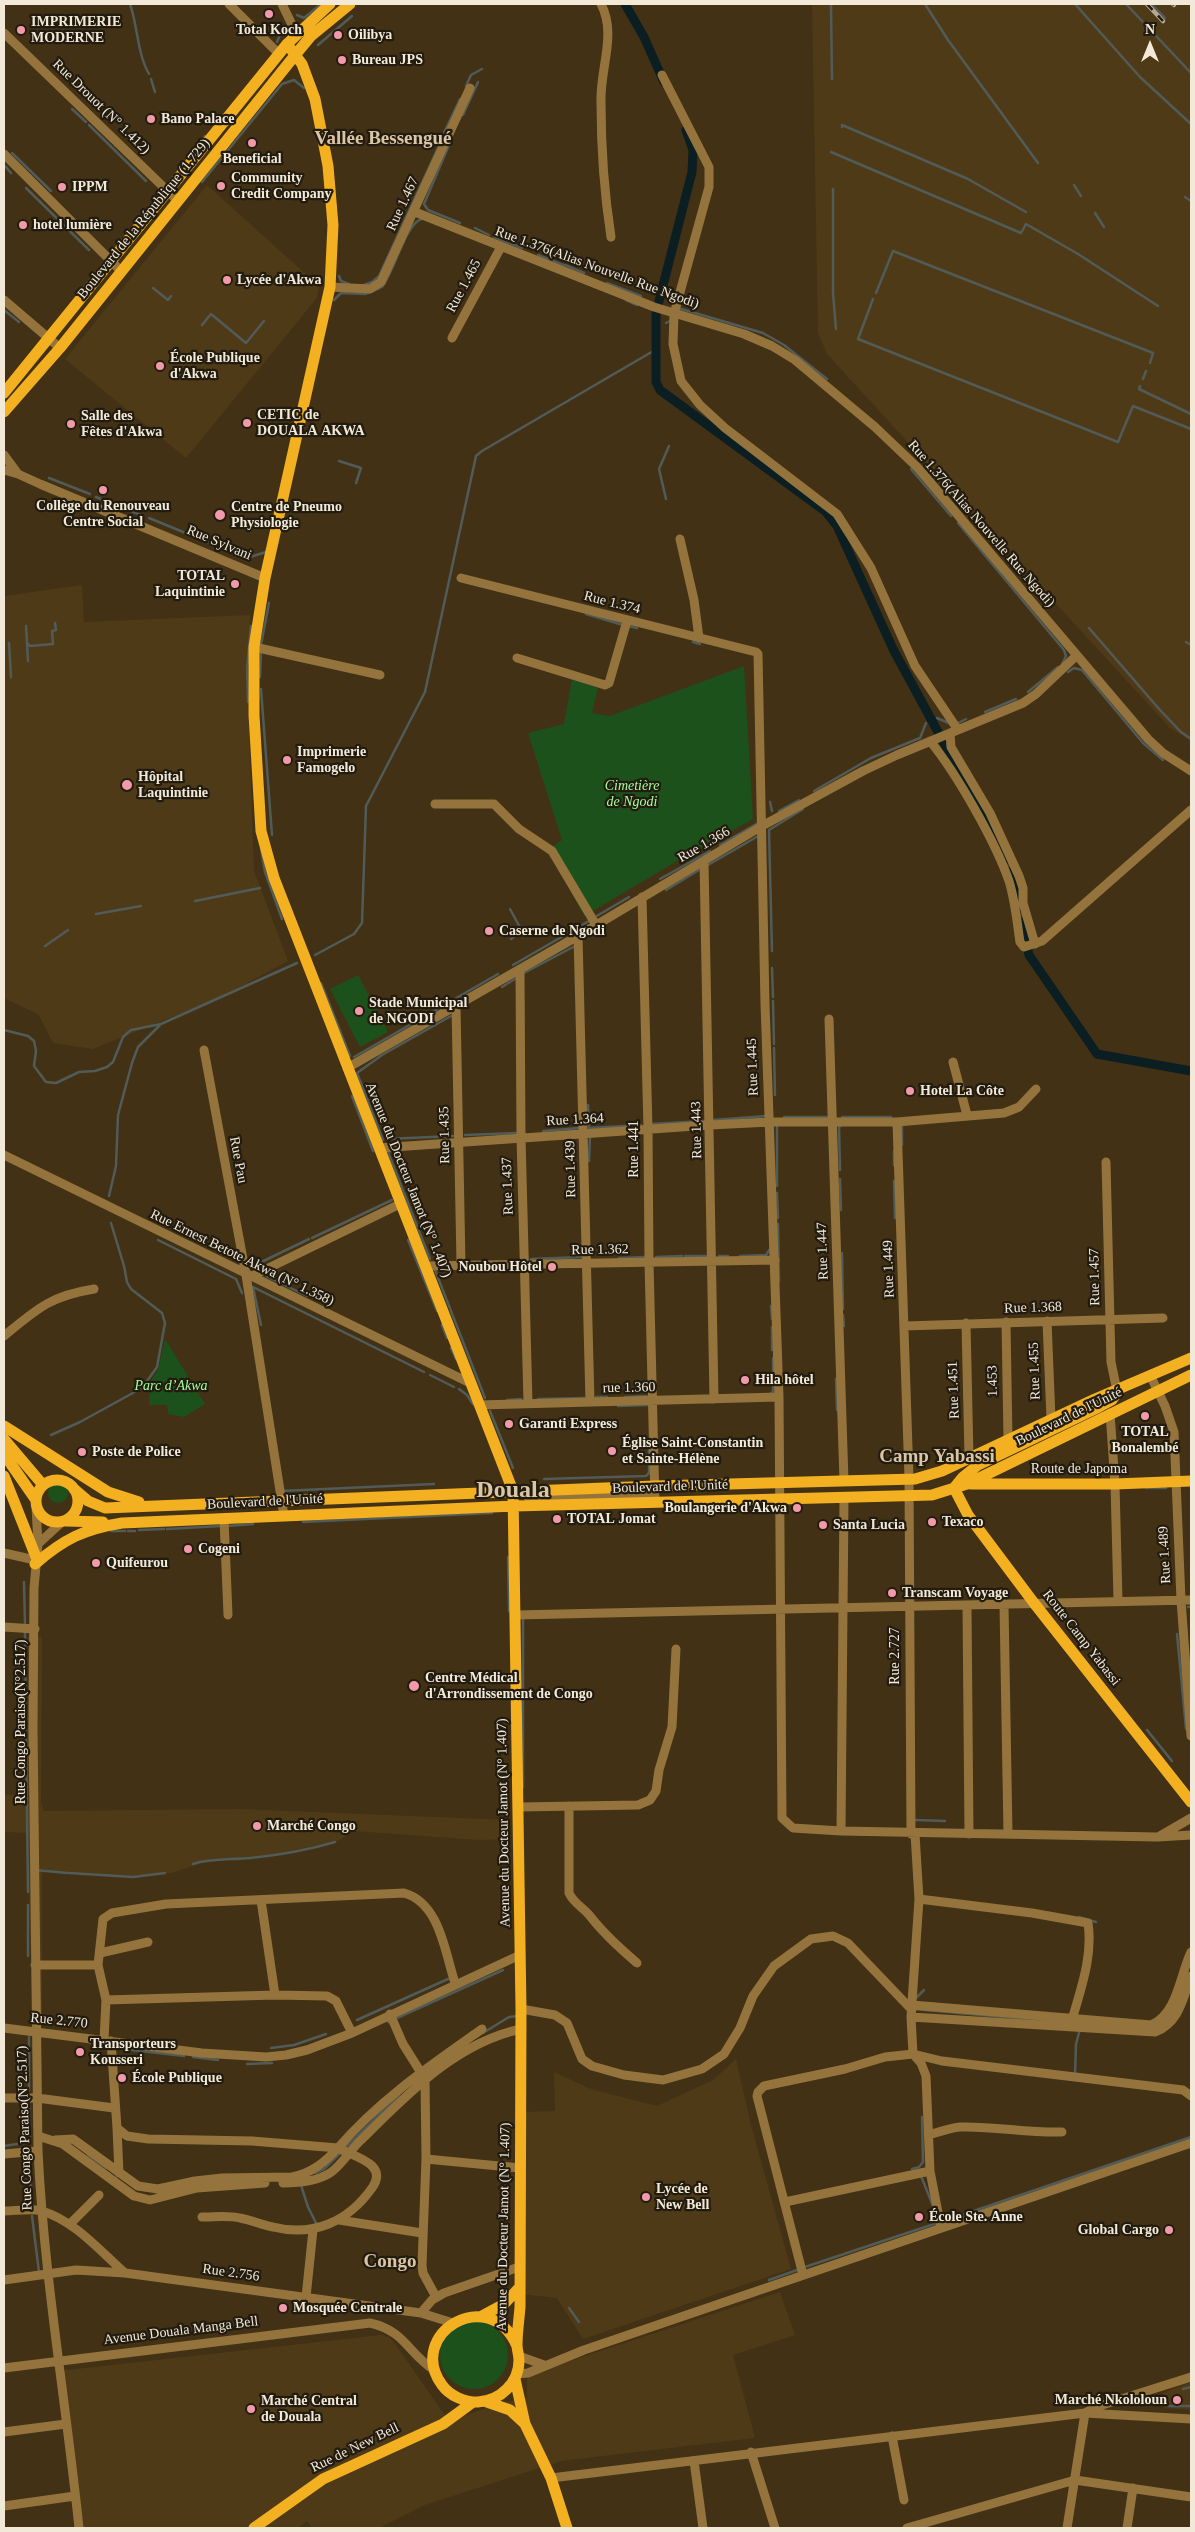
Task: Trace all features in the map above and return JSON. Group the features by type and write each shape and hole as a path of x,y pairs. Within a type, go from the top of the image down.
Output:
{"main road":[{"name":"Boulevard de la République (1.729)","path":"4,393 169,192 278,54 296,33 330,4"},
{"name":"Boulevard de la République (1.729)","path":"4,412 60,348 296,54 312,36 350,4"},
{"name":"Avenue du Docteur Jamot (N° 1.407)","path":"287,44 296,54 315,99 326,156 333,225 330,287 265,578 254,647 254,715 261,831 274,878 513,1491 521,2018 518,2351"},
{"name":"Boulevard de l'Unité","path":"122,1523 514,1506 780,1483 915,1479 930,1476 1051,1419 1191,1358"},
{"name":"Boulevard de l'Unité","path":"148,1504 282,1499 358,1499 513,1491 653,1493 779,1499 844,1499 932,1495 967,1484 1191,1375"},
{"path":"954,1488 978,1464 1099,1407 1112,1400 1117,1391"},
{"path":"4,1426 108,1492 148,1504"},
{"path":"4,1439 43,1485"},
{"path":"4,1454 46,1520 122,1523"},
{"path":"4,1476 35,1560 61,1542 77,1534 93,1528 122,1523"},
{"path":"36,1504 43,1485 51,1480 61,1480 74,1488 88,1501 105,1508 148,1504"},
{"name":"Route de Japoma","path":"967,1484 1115,1484 1191,1481"},
{"path":"64,1521 76,1511 78,1497 74,1488"},
{"name":"Route Camp Yabassi","path":"954,1488 968,1515 1034,1603 1191,1800"},
{"path":"480,2317 504,2304 519,2288"},
{"path":"525,2424 510,2410 452,2395 441,2384 434,2370 433,2359 436,2344 444,2330 453,2323 471,2317 480,2317 503,2326 518,2351 516,2377 525,2424 551,2478 566,2528"},
{"path":"478,2402 502,2394 516,2377"},
{"name":"Rue de New Bell","path":"254,2528 323,2479 345,2467 442,2424 478,2402"}],"street":[{"path":"229,4 278,54"},
{"path":"282,4 296,33"},
{"path":"601,4 609,29 600,101 604,190 611,237"},
{"name":"Rue Drouot (N° 1.412)","path":"4,33 178,201"},
{"path":"662,75 709,167 710,177 709,187 674,314 672,344 681,381 700,406 725,428 837,514 871,568 916,666 954,732 951,747 990,813 1020,876 1030,946"},
{"name":"Rue 1.467","path":"330,287 370,289 381,282 415,212 470,88"},
{"path":"4,154 121,271"},
{"name":"Rue 1.376(Alias Nouvelle Rue Ngodi)","path":"415,212 674,314 744,334 772,346 824,384 918,468 1148,739 1191,771"},
{"name":"Rue 1.465","path":"452,338 501,247"},
{"path":"4,300 60,348"},
{"path":"4,455 18,474"},
{"name":"Rue Sylvani","path":"4,470 18,474 265,578"},
{"path":"680,539 694,600 699,638"},
{"name":"Rue 1.374","path":"461,578 756,652"},
{"path":"517,658 605,685 609,683 627,621"},
{"path":"254,647 380,675"},
{"name":"Rue 1.445","path":"756,652 759,656 762,826 779,1397 782,1818 793,1828 840,1831 913,1834 1158,1837 1191,1835"},
{"name":"Rue 1.366","path":"347,1068 578,936 762,826 881,762 1023,702 1036,694 1076,656"},
{"path":"930,741 940,753 960,786 1001,860 1010,883 1020,942 1030,946 1042,941 1091,900 1191,810"},
{"path":"435,804 494,804 519,829 552,851 596,925"},
{"name":"Rue 1.443","path":"704,861 713,1262 714,1399"},
{"name":"Rue 1.441","path":"642,897 648,1129 648,1262 653,1401 653,1493"},
{"name":"Rue 1.439","path":"578,936 590,1402"},
{"name":"Rue 1.437","path":"520,969 521,1137 528,1403"},
{"name":"Rue 1.435","path":"456,1006 460,1264"},
{"name":"Rue 1.447","path":"829,1019 844,1481"},
{"name":"Rue Pau","path":"204,1050 248,1276 284,1516"},
{"path":"953,1062 967,1115"},
{"path":"833,1124 897,1122 1004,1113 1014,1110 1036,1089"},
{"name":"Rue 1.364","path":"379,1148 710,1125 770,1122 833,1124"},
{"name":"Rue 1.449","path":"897,1122 909,1478"},
{"name":"Rue Ernest Betote Akwa (N° 1.358)","path":"5,1158 470,1383"},
{"name":"Rue 1.457","path":"1106,1162 1111,1362 1117,1391"},
{"path":"248,1276 400,1204"},
{"name":"Rue 1.362","path":"426,1266 775,1260"},
{"path":"4,1336 46,1303 64,1294 94,1289"},
{"name":"Rue 1.368","path":"904,1326 1163,1318"},
{"name":"Rue 1.455","path":"1047,1321 1051,1419"},
{"name":"1.453","path":"1006,1322 1008,1439"},
{"name":"Rue 1.451","path":"966,1323 969,1457"},
{"name":"Rue 1.489","path":"1151,1377 1174,1432 1181,1600 1191,1736"},
{"name":"rue 1.360","path":"479,1405 779,1397"},
{"path":"1110,1413 1115,1484 1118,1600"},
{"name":"Rue 2.727","path":"909,1478 913,1834 919,1899 912,2011 913,2054"},
{"path":"646,1489 653,1493 646,1496 530,1499 526,1495 530,1492 646,1489"},
{"path":"840,1831 844,1499"},
{"name":"Rue Congo Paraiso(N°2.517)","path":"36,1504 38,1544 35,1560 32,1730 38,2151 41,2210 57,2360 79,2528"},
{"path":"224,1519 228,1615"},
{"path":"38,1544 64,1521"},
{"path":"4,1553 35,1560"},
{"path":"516,1615 844,1606 967,1606 1118,1600 1191,1600"},
{"path":"1004,1605 1008,1834"},
{"path":"967,1606 969,1834"},
{"path":"4,1628 35,1628"},
{"path":"519,1806 638,1805 650,1800 656,1791 659,1770 672,1727 676,1649"},
{"path":"569,1806 569,1893 572,1901 589,1915 596,1926 637,1964"},
{"path":"1158,1837 1191,1818"},
{"path":"119,2174 118,2128 107,2040 106,2000 98,1965 103,1920 112,1913 166,1904 397,1893 412,1896 423,1903 432,1916 455,1983"},
{"path":"919,1899 1032,1913 1088,1923 1090,1937 1088,1962 1072,2020"},
{"path":"261,1900 275,1995"},
{"path":"55,2140 134,2196 150,2200 197,2188 306,2182 331,2173 347,2153 422,2076 521,2018 555,2015 567,2023 582,2059 592,2066 624,2075 663,2080 702,2069 724,2054 740,2028 753,1996 774,1966 811,1939 833,1936 848,1943 912,2011 1155,2032 1164,2029 1174,2020 1191,1976"},
{"path":"100,1953 148,1942"},
{"path":"912,2011 1143,2026 1158,2022 1169,2009 1191,1952"},
{"name":"Rue 2.770","path":"4,2028 202,2053 266,2056 307,2050 352,2033 455,1983 520,1955"},
{"path":"35,1965 98,1965"},
{"path":"106,2000 275,1995 330,1997 336,2001 352,2033"},
{"path":"390,2014 422,2076 426,2159 422,2233 423,2273 436,2297"},
{"path":"38,2136 55,2140 73,2139 138,2186 158,2189 195,2180 292,2177 306,2174 327,2160 364,2121 482,2030"},
{"path":"913,2054 921,2063 926,2076 930,2171 941,2228"},
{"path":"803,2275 757,2096 760,2089 770,2084 845,2069 885,2057 913,2054 942,2061 1183,2090 1191,2096"},
{"path":"4,2098 37,2098 114,2108"},
{"path":"929,2135 958,2128 996,2127 1036,2133 1062,2132"},
{"path":"118,2128 127,2136 148,2139 252,2141 338,2148 369,2163 376,2168 378,2174 376,2182 363,2201 340,2220 313,2230 288,2230 238,2217 202,2217"},
{"path":"516,2377 544,2365 803,2275 1191,2143"},
{"path":"4,2154 38,2151"},
{"path":"426,2159 520,2168"},
{"path":"785,2202 930,2171"},
{"path":"70,2224 98,2195"},
{"path":"4,2212 41,2210 70,2224 125,2273"},
{"path":"340,2220 422,2233"},
{"path":"306,2297 313,2230"},
{"path":"420,2313 436,2297 519,2268"},
{"name":"Rue 2.756","path":"4,2280 76,2270 125,2273 420,2313 453,2323"},
{"name":"Avenue Douala Manga Bell","path":"4,2368 370,2323 386,2326 398,2334 417,2357 434,2370"},
{"path":"518,2351 544,2365"},
{"path":"1085,2413 1191,2377"},
{"path":"1067,2528 1085,2413"},
{"path":"551,2478 694,2461 751,2452 1085,2413 1191,2419"},
{"path":"4,2432 66,2424"},
{"path":"892,2436 904,2500"},
{"path":"751,2452 775,2528"},
{"path":"694,2461 703,2528"},
{"path":"906,2528 1074,2480 1191,2497"},
{"path":"1127,2528 1133,2488"},
{"path":"4,2506 75,2496"}],"shaded area":[{"path":"812,4 1191,4 1191,741 1170,728 827,354 818,333"},
{"path":"207,185 319,286 317,298 186,458 65,359"},
{"name":"Hôpital Laquintinie","path":"82,585 84,622 250,615 248,699 254,871 288,961 219,998 93,1049 53,1043 39,1015 4,998 4,596"},
{"name":"Marché Congo","path":"28,1637 42,1637 41,1803 44,1811 239,1809 509,1820 510,1839 479,1840 353,1831 338,1841 259,1857 203,1862 172,1873 130,1876 42,1872 42,2019 32,2019 28,1833 4,1832 4,1795 28,1794"},
{"name":"Lycée de New Bell","path":"736,2059 751,2125 791,2269 583,2339 557,2298 521,2294 523,2112 555,2111 554,2072 591,2089 657,2106 713,2080"},
{"name":"Marché Central de Douala","path":"780,2292 795,2335 733,2355 755,2438 561,2461 425,2505 379,2528 312,2528 307,2521 298,2528 75,2528 58,2371 381,2335 389,2337 396,2345 444,2414 455,2419 501,2403 527,2398 527,2375"},
{"name":"Marché Nkololoun","path":"1191,2382 1191,2410 1164,2408 1163,2393"}],"green space":[{"name":"Cimetière de Ngodi","path":"744,666 753,819 584,916 548,850 562,840 528,733 564,724 572,679 598,688 592,713 610,716"},
{"name":"Stade Municipal de NGODI","path":"358,975 388,1032 360,1047 330,989"},
{"name":"Parc d’Akwa","path":"165,1339 205,1404 184,1417 168,1414 167,1405 149,1405 150,1389 148,1385 158,1370"},
{"path":"58,1483 65,1486 68,1493 65,1500 58,1503 51,1500 48,1493 51,1486"},
{"path":"467,2321 481,2321 493,2326 503,2336 508,2348 508,2362 503,2374 493,2384 481,2389 467,2389 455,2384 445,2374 440,2362 440,2348 445,2336 455,2326"}],"waterway":[{"path":"130,4 142,57 149,74"},
{"path":"297,15 304,18 321,4"},
{"path":"625,4 644,37 664,82"},
{"path":"831,4 832,79"},
{"path":"925,4 948,40 1038,163"},
{"path":"1075,4 1140,77 1191,124"},
{"path":"1126,4 1191,73"},
{"path":"1151,4 1165,18"},
{"path":"318,45 352,16"},
{"path":"277,42 282,30"},
{"path":"466,86 471,75 482,69"},
{"path":"151,79 155,92"},
{"path":"202,182 282,84 294,80 304,88"},
{"path":"463,115 478,82"},
{"path":"443,135 460,99"},
{"path":"72,109 86,122"},
{"path":"89,125 146,181"},
{"path":"842,127 842,125 968,179 1026,212"},
{"path":"686,130 693,150 692,172 656,313 656,382 660,390 825,511 837,526 893,649 1007,859"},
{"path":"198,145 205,136"},
{"path":"364,285 372,282 379,276 443,137"},
{"path":"452,138 424,204 428,210 460,223"},
{"path":"831,152 1021,233 1026,224 1078,254 1158,306"},
{"path":"12,153 51,191"},
{"path":"5,166 11,173"},
{"path":"1074,185 1081,196"},
{"path":"26,188 89,250"},
{"path":"833,189 833,293 836,329"},
{"path":"1185,197 1191,201"},
{"path":"1095,213 1104,227"},
{"path":"382,287 387,280 405,238 416,222 422,219"},
{"path":"475,228 489,235"},
{"path":"494,237 522,248"},
{"path":"876,293 893,251 1153,353 1150,363"},
{"path":"538,255 563,265"},
{"path":"565,265 584,273"},
{"path":"339,276 341,281 349,284"},
{"path":"607,283 641,296"},
{"path":"153,288 168,300 171,296"},
{"path":"334,300 341,293 365,294 380,288"},
{"path":"873,299 858,339 1118,442 1133,406 1191,429"},
{"path":"626,300 637,305"},
{"path":"678,308 763,333 784,345 827,379"},
{"path":"4,310 19,322"},
{"path":"202,325 211,314 246,343 264,321"},
{"path":"666,323 672,320"},
{"path":"315,955 354,934 362,923 366,806 425,692 476,456 655,350"},
{"path":"1143,379 1146,371"},
{"path":"1140,386 1139,389 1191,414"},
{"path":"666,499 659,469 669,446"},
{"path":"339,461 361,468 356,483"},
{"path":"911,469 951,516"},
{"path":"49,478 90,494"},
{"path":"96,497 141,515"},
{"path":"149,518 232,552"},
{"path":"958,523 1064,650 1066,656 1062,664"},
{"path":"243,556 250,557 266,552"},
{"path":"261,645 269,603"},
{"path":"586,614 623,625"},
{"path":"27,643 30,646 53,644 52,631 56,630 55,623"},
{"path":"26,626 28,661"},
{"path":"248,702 247,668 251,626"},
{"path":"628,626 637,628"},
{"path":"1089,628 1160,710 1181,732 1191,739"},
{"path":"693,642 700,644"},
{"path":"1186,642 1191,645"},
{"path":"9,643 11,677"},
{"path":"260,677 261,651"},
{"path":"1028,692 1058,667"},
{"path":"1068,672 1074,668 1082,670 1143,743 1163,760"},
{"path":"261,689 272,835"},
{"path":"985,712 1016,699"},
{"path":"937,718 949,723"},
{"path":"956,724 966,719"},
{"path":"814,791 871,758 920,738 926,723"},
{"path":"779,811 799,800"},
{"path":"770,802 772,811"},
{"path":"772,951 769,830 803,809"},
{"path":"720,845 758,823"},
{"path":"708,865 760,835"},
{"path":"261,849 265,872 282,919"},
{"path":"660,879 710,851"},
{"path":"666,890 699,870"},
{"path":"1013,870 1019,909"},
{"path":"195,901 260,888"},
{"path":"595,917 629,897"},
{"path":"96,914 141,906"},
{"path":"510,909 522,931 511,939"},
{"path":"513,965 589,921"},
{"path":"1021,922 1029,955 1097,1054 1191,1071"},
{"path":"45,946 68,930"},
{"path":"522,974 575,946"},
{"path":"4,1030 28,1036 34,1041 36,1051 34,1066 46,1082 56,1083 79,1072 95,1071 107,1067 113,1062 123,1037 131,1030 161,1024 297,963"},
{"path":"772,968 773,997"},
{"path":"354,1057 498,974"},
{"path":"502,987 518,977"},
{"path":"321,983 350,1056"},
{"path":"773,1001 774,1044"},
{"path":"383,1140 357,1073 382,1055 451,1016"},
{"path":"109,1196 116,1166 118,1115 132,1063 138,1047 160,1025"},
{"path":"774,1048 775,1095"},
{"path":"352,1096 373,1151"},
{"path":"588,1105 589,1128 641,1125"},
{"path":"712,1120 767,1116"},
{"path":"784,1117 829,1117"},
{"path":"842,1117 891,1117"},
{"path":"651,1124 705,1121"},
{"path":"902,1124 902,1145"},
{"path":"777,1126 777,1186"},
{"path":"840,1170 839,1126 841,1126"},
{"path":"543,1131 579,1128"},
{"path":"465,1135 516,1133"},
{"path":"387,1139 453,1136"},
{"path":"589,1161 590,1137"},
{"path":"391,1151 388,1152 430,1259"},
{"path":"894,1151 894,1165"},
{"path":"840,1179 841,1210"},
{"path":"894,1181 895,1218"},
{"path":"777,1193 778,1218"},
{"path":"312,1238 392,1200"},
{"path":"51,1435 80,1422 142,1388 157,1367 165,1323 162,1313 131,1289 127,1282 111,1223"},
{"path":"778,1224 779,1281"},
{"path":"249,1268 309,1239"},
{"path":"158,1240 236,1279 242,1293"},
{"path":"408,1240 437,1311"},
{"path":"740,1256 766,1255 770,1249"},
{"path":"842,1253 843,1309"},
{"path":"531,1259 582,1257 582,1255"},
{"path":"656,1257 682,1256"},
{"path":"685,1256 706,1256"},
{"path":"719,1256 728,1256"},
{"path":"619,1258 645,1257"},
{"path":"435,1270 485,1398"},
{"path":"266,1276 307,1296"},
{"path":"253,1287 424,1372"},
{"path":"253,1287 261,1325"},
{"path":"771,1306 772,1319"},
{"path":"843,1315 844,1326"},
{"path":"442,1325 447,1338"},
{"path":"772,1327 772,1350"},
{"path":"451,1348 456,1359"},
{"path":"771,1393 773,1392 773,1358"},
{"path":"430,1375 454,1387"},
{"path":"836,1379 837,1410"},
{"path":"459,1389 467,1395 473,1404"},
{"path":"625,1397 646,1396"},
{"path":"596,1397 607,1397"},
{"path":"538,1399 586,1398"},
{"path":"507,1400 521,1399"},
{"path":"618,1406 648,1405"},
{"path":"490,1411 513,1468"},
{"path":"544,1479 646,1476 649,1473 649,1444"},
{"path":"281,1491 434,1484"},
{"path":"1146,1488 1166,1488"},
{"path":"303,1522 492,1513"},
{"path":"227,1526 253,1524"},
{"path":"167,1529 221,1526"},
{"path":"139,1530 164,1529"},
{"path":"111,1531 125,1531"},
{"path":"128,1531 135,1531"},
{"path":"508,1557 509,1611"},
{"path":"24,1582 25,1625"},
{"path":"523,1619 523,1787"},
{"path":"25,1631 26,1722"},
{"path":"1177,1634 1186,1729"},
{"path":"1191,1668 1191,1676"},
{"path":"26,1729 28,1892"},
{"path":"1147,1730 1172,1761"},
{"path":"916,1820 945,1821"},
{"path":"193,1864 214,1860 283,1854 335,1842"},
{"path":"37,1870 44,1871"},
{"path":"46,1871 67,1873"},
{"path":"69,1873 133,1877 165,1873"},
{"path":"28,1905 28,1956"},
{"path":"1079,1917 1096,1922"},
{"path":"388,2022 503,1970"},
{"path":"357,2020 448,1979"},
{"path":"916,1998 924,1990"},
{"path":"914,2009 1048,2021"},
{"path":"483,2033 509,2017 518,2016"},
{"path":"1075,2075 1076,2044 1080,2029"},
{"path":"271,2048 294,2045 326,2034"},
{"path":"29,2037 29,2090"},
{"path":"114,2048 184,2056"},
{"path":"193,2057 218,2060"},
{"path":"247,2064 272,2063"},
{"path":"315,2173 324,2169 399,2095"},
{"path":"4,2146 30,2142 29,2105"},
{"path":"912,2169 919,2167 923,2162 922,2117"},
{"path":"950,2219 1191,2137"},
{"path":"88,2155 106,2168"},
{"path":"30,2167 31,2202"},
{"path":"921,2176 933,2206"},
{"path":"301,2185 308,2207 317,2225"},
{"path":"32,2216 39,2272"},
{"path":"805,2267 937,2223"},
{"path":"769,2280 800,2269"},
{"path":"569,2308 579,2322"},
{"path":"1183,2389 1191,2387"},
{"path":"1169,2406 1191,2406"}],"railway":[{"path":"1147,4 1163,21"}],"place":[{"name":"Total Koch","path":"269,14"},
{"name":"IMPRIMERIE MODERNE","path":"21,30"},
{"name":"Oilibya","path":"338,35"},
{"name":"Bureau JPS","path":"342,60"},
{"name":"Bano Palace","path":"151,119"},
{"name":"Beneficial","path":"252,143"},
{"name":"Community Credit Company","path":"221,186"},
{"name":"IPPM","path":"62,187"},
{"name":"hotel lumière","path":"23,225"},
{"name":"Lycée d'Akwa","path":"227,280"},
{"name":"École Publique d'Akwa","path":"160,366"},
{"name":"CETIC de DOUALA AKWA","path":"247,423"},
{"name":"Salle des Fêtes d'Akwa","path":"71,424"},
{"name":"Collège du Renouveau Centre Social","path":"103,490"},
{"name":"Centre de Pneumo Physiologie","path":"220,515"},
{"name":"TOTAL Laquintinie","path":"235,584"},
{"name":"Imprimerie Famogelo","path":"287,760"},
{"name":"Hôpital Laquintinie","path":"127,785"},
{"name":"Caserne de Ngodi","path":"489,931"},
{"name":"Stade Municipal de NGODI","path":"359,1011"},
{"name":"Hotel La Côte","path":"910,1091"},
{"name":"Noubou Hôtel","path":"552,1267"},
{"name":"Hila hôtel","path":"745,1380"},
{"name":"TOTAL Bonalembé","path":"1145,1416"},
{"name":"Garanti Express","path":"509,1424"},
{"name":"Église Saint-Constantin et Sainte-Hélène","path":"612,1451"},
{"name":"Poste de Police","path":"82,1452"},
{"name":"Boulangerie d'Akwa","path":"797,1508"},
{"name":"TOTAL Jomat","path":"557,1519"},
{"name":"Texaco","path":"932,1522"},
{"name":"Santa Lucia","path":"823,1525"},
{"name":"Cogeni","path":"188,1549"},
{"name":"Quifeurou","path":"96,1563"},
{"name":"Transcam Voyage","path":"892,1593"},
{"name":"Centre Médical d'Arrondissement de Congo","path":"414,1686"},
{"name":"Marché Congo","path":"257,1826"},
{"name":"Transporteurs Kousseri","path":"80,2052"},
{"name":"École Publique","path":"122,2078"},
{"name":"Lycée de New Bell","path":"646,2197"},
{"name":"École Ste. Anne","path":"919,2217"},
{"name":"Global Cargo","path":"1169,2230"},
{"name":"Mosquée Centrale","path":"283,2308"},
{"name":"Marché Nkololoun","path":"1177,2400"},
{"name":"Marché Central de Douala","path":"251,2409"}],"district":[{"name":"Vallée Bessengué","path":"383,139"},
{"name":"Camp Yabassi","path":"937,1457"},
{"name":"Douala","path":"513,1491"},
{"name":"Congo","path":"390,2262"}]}
